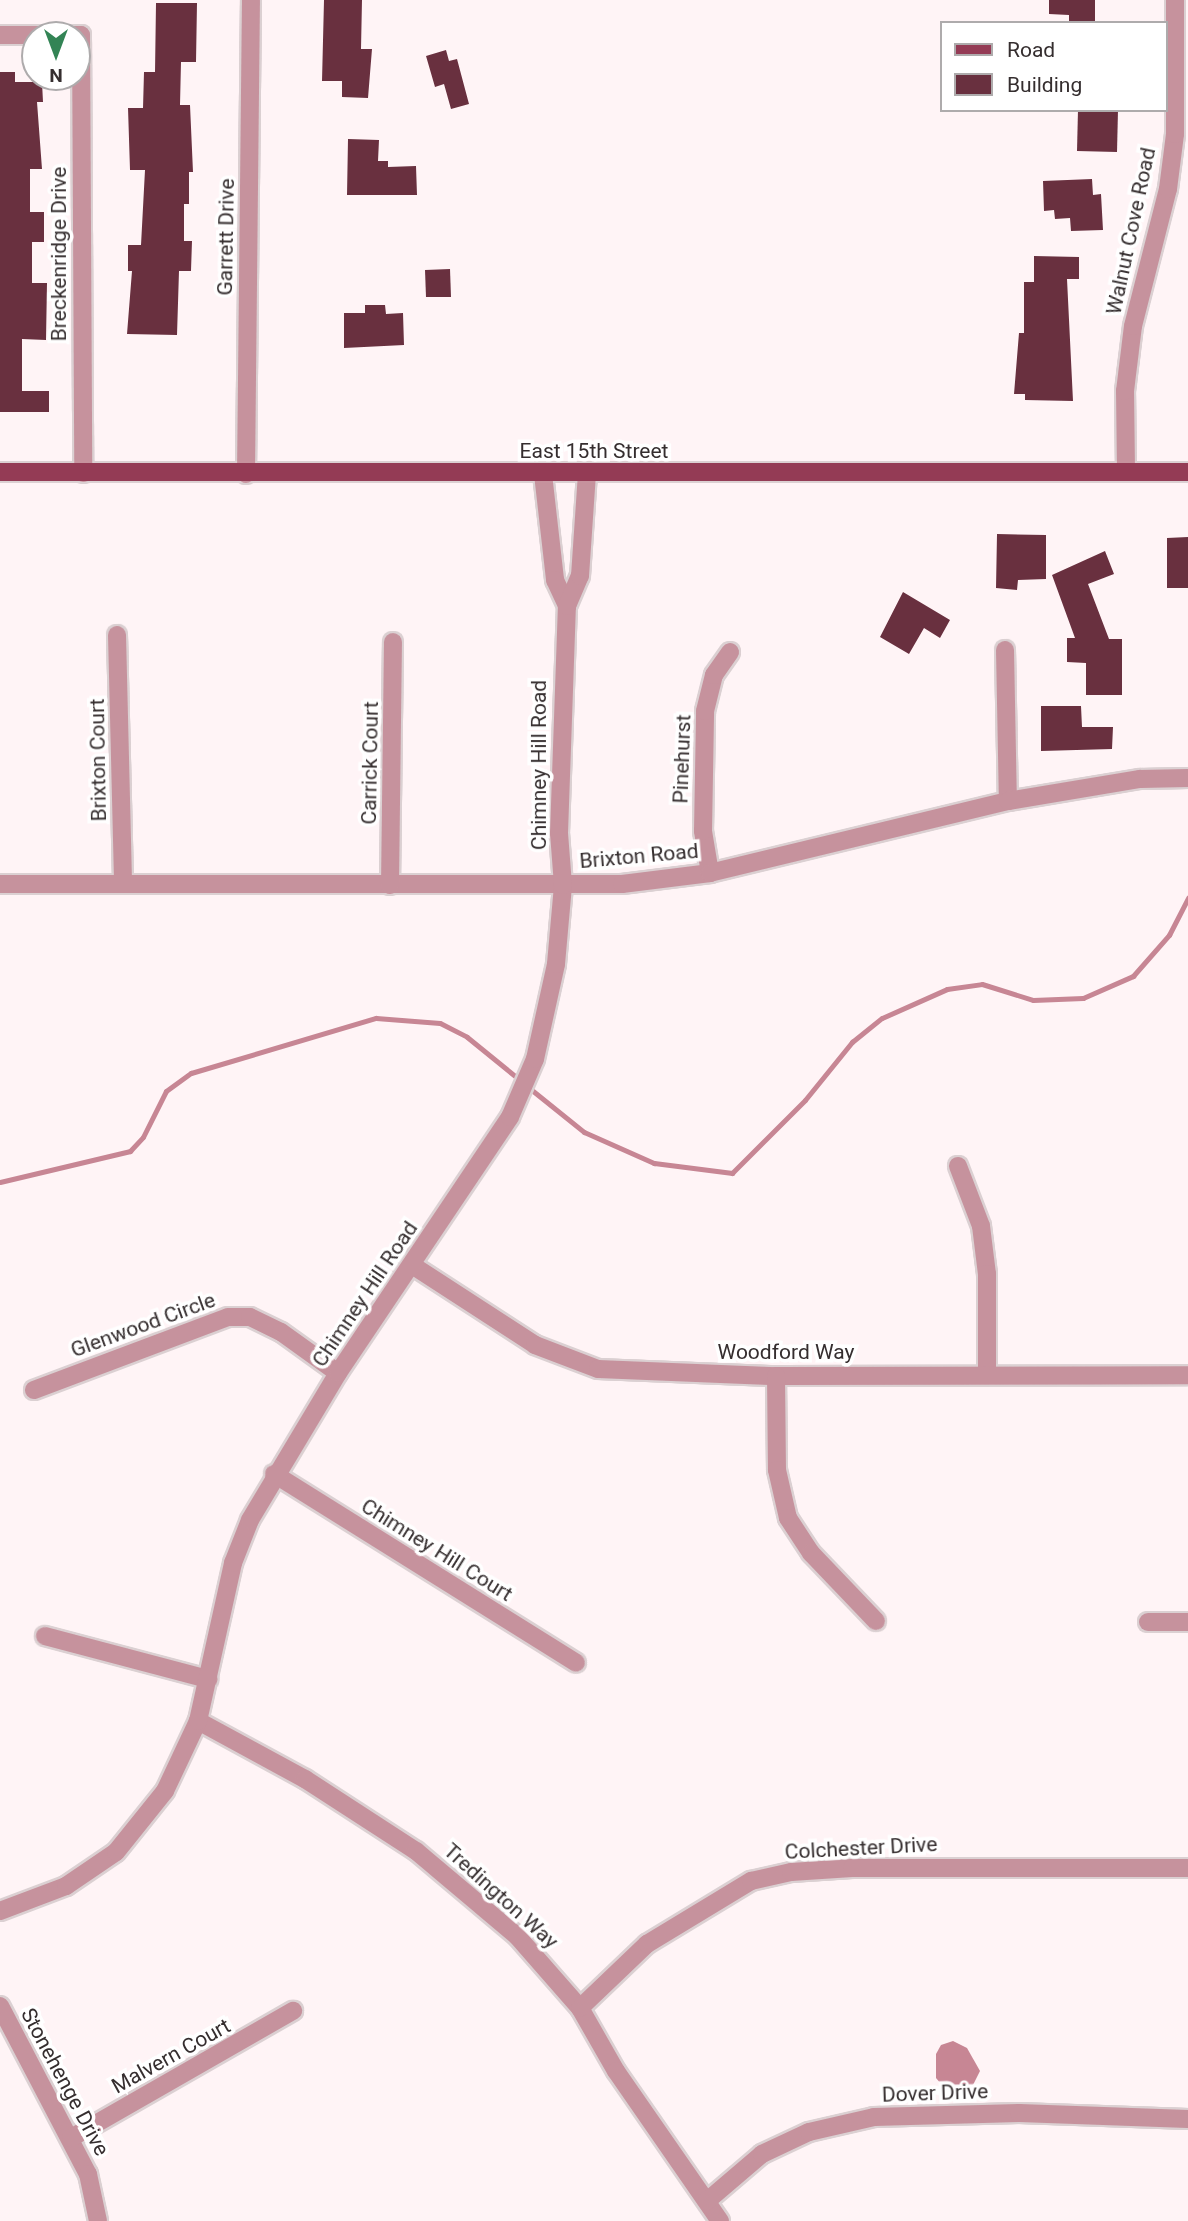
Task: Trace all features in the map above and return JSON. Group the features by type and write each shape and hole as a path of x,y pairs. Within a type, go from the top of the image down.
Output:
{"main road":[{"name":"East 15th Street","path":"0,472 1188,472"}],"street":[{"name":"Garrett Drive","path":"246,474 251,0"},
{"name":"Walnut Cove Road","path":"1126,471 1125,391 1133,326 1168,189 1175,134 1175,0"},
{"name":"Breckenridge Drive","path":"0,35 81,35 83,473"},
{"path":"543,474 555,580 567,606"},
{"path":"567,606 580,576 587,474"},
{"name":"Chimney Hill Road","path":"0,1911 66,1886 116,1852 164,1791 198,1721 233,1563 274,1474 338,1373 510,1117 534,1059 556,964 563,886 559,833 567,606"},
{"name":"Brixton Court","path":"117,635 123,883"},
{"name":"Carrick Court","path":"390,886 393,642"},
{"path":"1005,650 1008,800"},
{"name":"Pinehurst","path":"710,873 703,831 705,711 714,675 730,652"},
{"name":"Brixton Road","path":"0,884 622,884 710,873 1008,800 1140,779 1188,778"},
{"path":"958,1166 981,1226 987,1274 987,1374"},
{"name":"Woodford Way","path":"412,1265 534,1345 598,1369 776,1376 1188,1376"},
{"name":"Glenwood Circle","path":"34,1390 228,1317 250,1317 281,1332 338,1373"},
{"path":"776,1376 777,1471 788,1518 811,1553 876,1621"},
{"name":"Chimney Hill Court","path":"274,1474 576,1663"},
{"path":"1148,1622 1188,1622"},
{"path":"45,1636 208,1679"},
{"name":"Tredington Way","path":"198,1721 305,1779 416,1851 517,1936 580,2008 616,2071 720,2221"},
{"name":"Colchester Drive","path":"580,2008 648,1944 751,1881 791,1872 852,1868 1188,1868"},
{"name":"Stonehenge Drive","path":"0,2006 88,2174 98,2221"},
{"name":"Malvern Court","path":"71,2138 293,2011"},
{"name":"Dover Drive","path":"707,2201 762,2154 809,2132 874,2117 1019,2113 1188,2119"}],"shaded area":[{"path":"953,2041 967,2048 980,2071 970,2091 946,2090 936,2078 936,2054 941,2045"}],"building":[{"path":"324,0 362,0 361,49 372,49 368,98 342,97 342,81 322,81"},
{"path":"1049,0 1095,0 1095,21 1069,21 1069,15 1049,14"},
{"path":"156,3 197,3 196,62 181,62 180,105 190,105 193,172 189,172 189,204 184,204 184,241 192,241 191,271 179,271 177,335 127,334 132,271 128,271 128,245 141,245 145,170 130,170 128,108 143,108 144,72 155,72"},
{"path":"446,50 449,61 457,59 469,104 451,109 444,84 435,87 426,56"},
{"path":"0,72 15,72 15,82 21,82 21,91 42,91 43,102 37,102 42,169 30,169 30,212 44,212 44,242 32,242 32,283 47,283 46,340 22,339 22,391 49,391 49,412 0,412"},
{"path":"1078,112 1118,112 1117,152 1077,151"},
{"path":"348,139 379,140 378,161 388,161 388,167 416,166 417,195 347,195"},
{"path":"1092,179 1093,195 1101,194 1103,230 1071,231 1070,218 1055,219 1054,210 1044,211 1043,181"},
{"path":"1034,256 1079,257 1079,279 1067,279 1073,401 1025,400 1025,394 1014,394 1019,333 1024,333 1024,282 1034,282"},
{"path":"450,269 451,297 426,297 425,270"},
{"path":"365,305 385,305 386,314 403,313 404,345 344,348 344,313 365,313"},
{"path":"997,534 1046,535 1046,579 1018,580 1017,590 996,588"},
{"path":"1188,537 1188,588 1167,588 1167,538"},
{"path":"1105,551 1114,574 1088,584 1109,639 1122,639 1122,695 1086,695 1086,663 1067,662 1067,638 1075,638 1052,575"},
{"path":"903,592 950,620 940,638 924,628 909,654 880,637"},
{"path":"1041,706 1081,706 1082,727 1113,727 1112,749 1041,751"}],"waterway":[{"path":"528,1087 584,1132 654,1163 732,1173 805,1100 852,1042 882,1018 947,989 982,984 1033,1000 1083,998 1133,976 1169,935 1188,898"},
{"path":"0,1182 130,1151 143,1137 166,1091 191,1073 376,1018 440,1023 467,1037 520,1080"}]}
